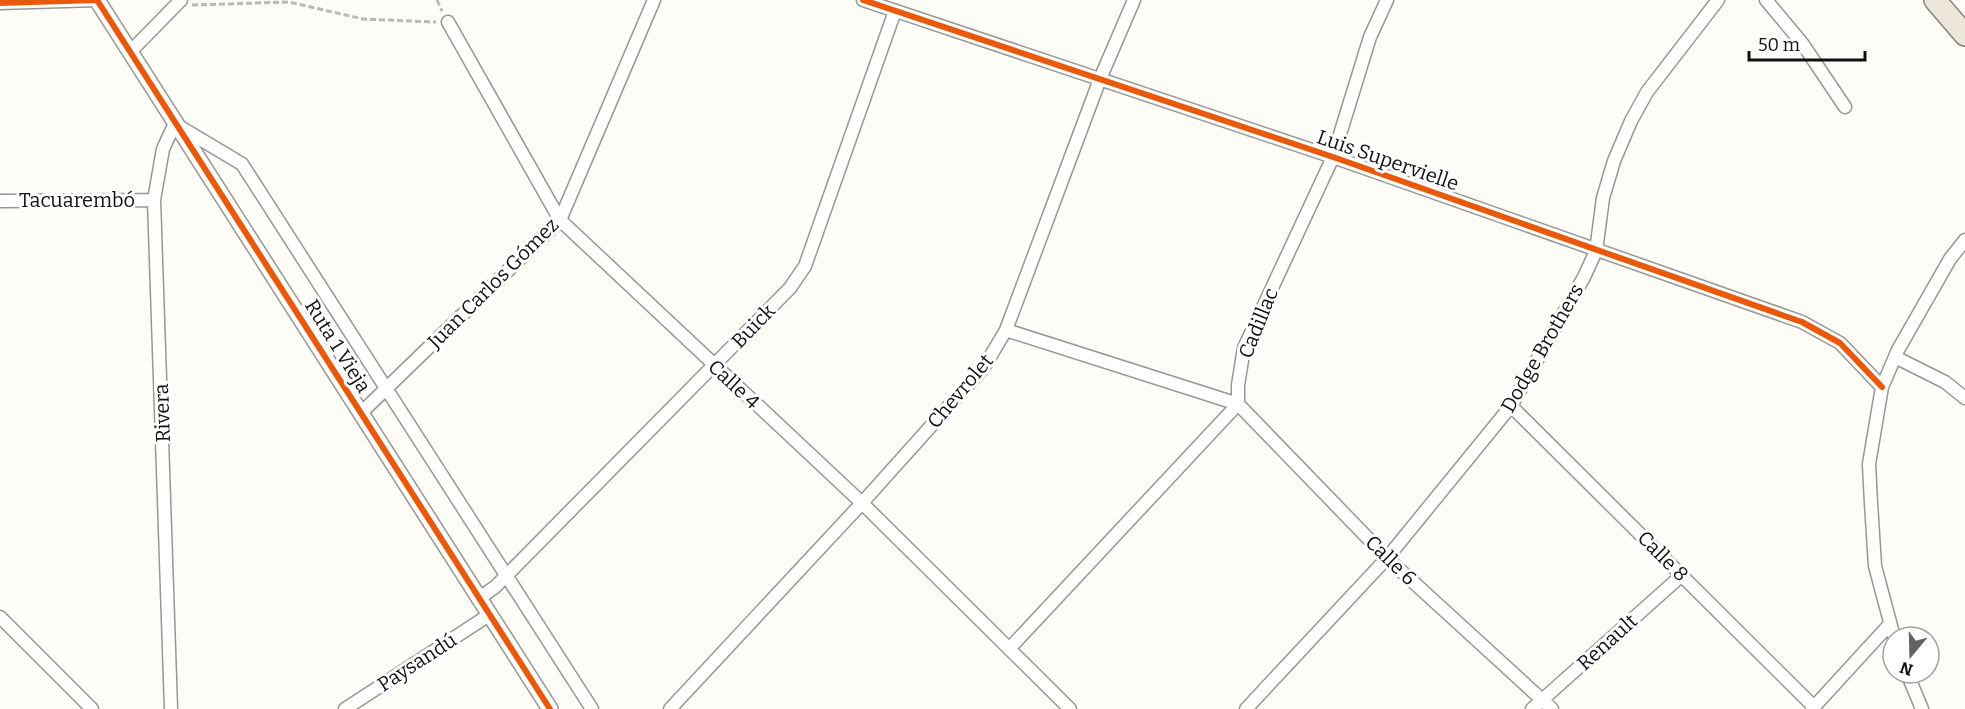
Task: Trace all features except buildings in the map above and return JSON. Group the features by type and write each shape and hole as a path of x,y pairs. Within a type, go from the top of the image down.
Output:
{"highway":[{"path":"1935,0 1965,35"}],"street":[{"path":"0,3 97,0"},
{"name":"Ruta 1 Vieja","path":"97,0 550,709"},
{"name":"Juan Carlos Gómez","path":"361,413 560,220 654,0"},
{"name":"Luis Supervielle","path":"863,0 1333,157 1802,322 1840,343 1882,387"},
{"name":"Chevrolet","path":"670,709 862,503 984,367 1006,330 1100,79 1134,0"},
{"name":"Cadillac","path":"1238,404 1238,384 1244,348 1333,157 1371,37 1388,0"},
{"name":"Dodge Brothers","path":"1246,709 1387,558 1511,406 1584,277 1596,251 1603,198 1614,161 1631,121 1647,92 1718,0"},
{"path":"1766,0 1802,43 1845,108"},
{"path":"131,51 179,3"},
{"name":"Buick","path":"478,599 495,587 790,288 805,266 895,11"},
{"name":"Calle 4","path":"448,22 560,220 862,503 1070,709"},
{"path":"178,124 242,164 592,709"},
{"name":"Rivera","path":"171,709 154,200 164,149 178,124"},
{"name":"Tacuarembó","path":"0,201 154,200"},
{"path":"1890,625 1875,566 1869,464 1882,387 1895,357 1950,259 1965,240"},
{"path":"1006,330 1238,404 1009,649"},
{"path":"1895,357 1945,382 1965,398"},
{"name":"Calle 6","path":"1238,404 1387,558 1552,709"},
{"name":"Calle 8","path":"1511,406 1813,708"},
{"name":"Renault","path":"1532,709 1682,575"},
{"name":"Paysandú","path":"345,709 489,615"},
{"path":"0,617 92,709"},
{"path":"1813,708 1881,641"},
{"path":"1912,685 1922,709"}],"path":[{"path":"179,3 289,2 363,19 448,22"}],"cycle path":[{"path":"0,3 97,0 550,709"},
{"path":"863,0 1333,157 1802,322 1840,343 1882,387"}]}
